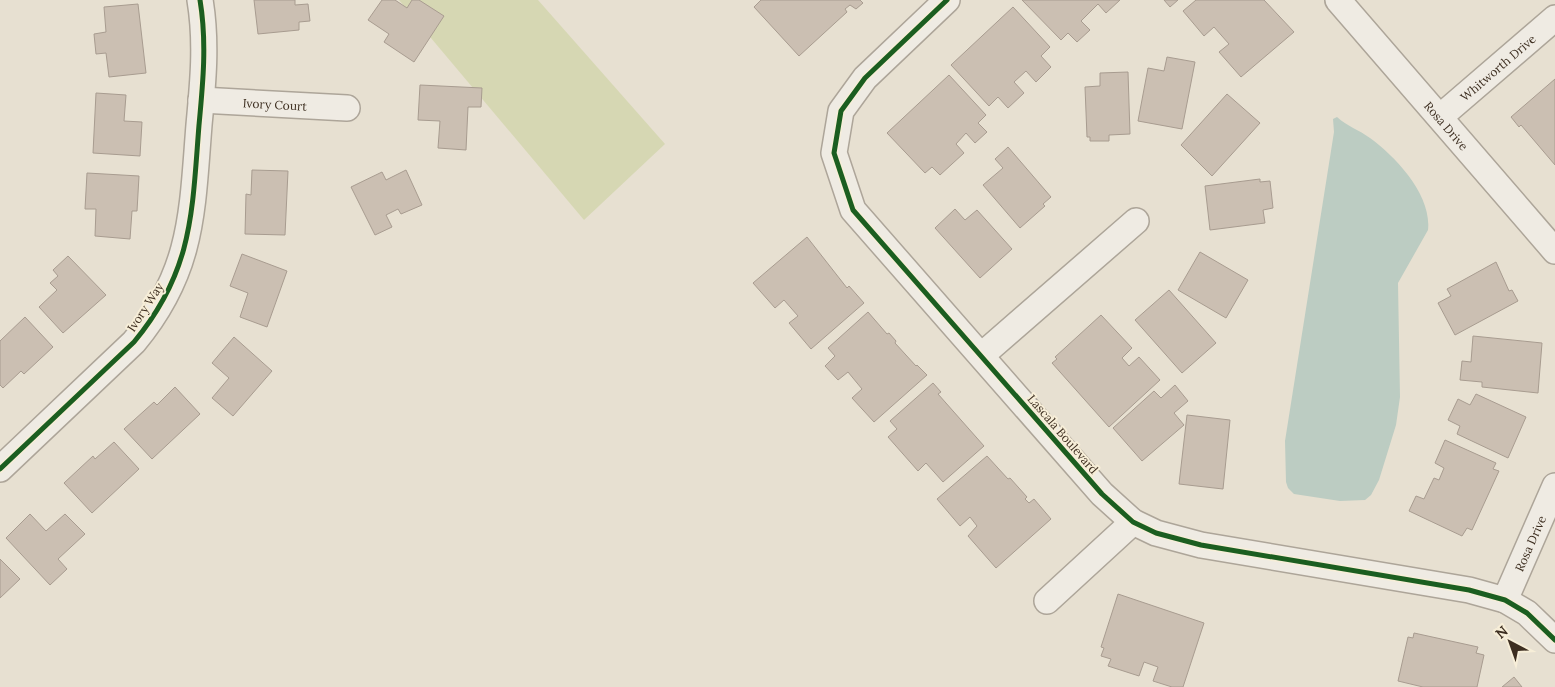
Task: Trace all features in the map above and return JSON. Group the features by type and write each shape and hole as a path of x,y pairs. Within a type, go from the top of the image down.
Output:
{"street":[{"name":"Ivory Way","path":"0,469 134,342 148,326 170,289 185,248 192,218 204,50 200,0"},
{"name":"Rosa Drive","path":"1338,0 1555,251"},
{"name":"Lascala Boulevard","path":"943,1 865,78 841,111 834,153 853,210 1102,494 1134,522 1156,533 1201,545 1469,590 1505,600 1527,613 1555,640"},
{"name":"Whitworth Drive","path":"1440,117 1555,18"},
{"name":"Ivory Court","path":"201,100 347,108"},
{"path":"982,355 1136,222"},
{"name":"Rosa Drive","path":"1505,600 1555,486"},
{"path":"1047,601 1134,522"}],"green space":[{"path":"399,0 538,0 665,144 584,220"}],"shaded area":[{"path":"1337,117 1370,138 1391,155 1418,191 1428,217 1428,230 1398,283 1400,397 1396,425 1379,480 1371,495 1365,500 1340,501 1294,494 1288,488 1286,482 1285,441 1334,132 1333,119"}],"building":[{"path":"254,0 295,0 295,5 308,4 310,21 299,22 299,30 258,34"},
{"path":"382,0 395,0 407,8 412,0 419,0 444,16 414,62 384,42 389,34 368,20"},
{"path":"761,0 860,0 863,3 856,9 850,5 845,9 847,12 799,56 754,7"},
{"path":"1022,0 1120,0 1106,13 1098,4 1081,21 1090,30 1077,42 1068,33 1061,40"},
{"path":"1164,0 1178,0 1170,7"},
{"path":"1196,0 1264,0 1294,32 1241,77 1219,52 1229,44 1214,27 1204,36 1183,11"},
{"path":"138,4 146,73 109,77 106,53 96,54 94,34 106,32 104,7"},
{"path":"1013,7 1050,47 1041,56 1051,67 1036,82 1026,71 1014,82 1024,93 1008,108 998,97 989,106 951,65"},
{"path":"1167,57 1195,62 1182,129 1138,121 1148,68 1164,71"},
{"path":"1128,72 1130,134 1109,135 1109,141 1090,141 1090,137 1087,137 1085,87 1100,86 1100,73"},
{"path":"949,75 986,115 978,123 987,132 975,143 966,133 956,144 964,153 940,175 932,167 925,173 887,133"},
{"path":"1555,79 1555,165 1521,125 1519,127 1511,117"},
{"path":"420,85 482,88 481,107 468,107 466,150 438,148 440,121 418,120"},
{"path":"96,93 126,95 124,121 142,122 140,156 93,153"},
{"path":"1227,94 1260,123 1212,176 1181,145"},
{"path":"1008,147 1051,197 1043,204 1045,206 1020,228 983,185 1003,168 995,159"},
{"path":"252,170 288,171 285,235 245,234 246,194 251,195"},
{"path":"406,170 422,205 401,214 398,209 386,215 392,227 375,235 351,187 382,172 386,180"},
{"path":"87,173 139,176 137,211 132,211 130,239 95,236 96,209 85,209"},
{"path":"1260,179 1260,182 1270,181 1273,208 1263,210 1265,223 1210,230 1205,186"},
{"path":"955,209 965,220 977,210 1012,249 980,278 935,228"},
{"path":"807,237 847,288 849,286 864,303 811,349 789,323 798,316 784,300 775,308 753,283"},
{"path":"1200,252 1248,280 1226,318 1178,290"},
{"path":"242,254 287,271 267,327 240,317 248,293 230,286"},
{"path":"68,256 106,295 63,333 39,307 57,290 50,283 58,276 53,270"},
{"path":"1496,262 1509,291 1512,290 1518,301 1455,335 1438,303 1451,296 1447,289"},
{"path":"1169,290 1216,343 1182,373 1135,320"},
{"path":"868,312 887,334 889,333 896,341 895,343 916,366 927,375 874,422 852,398 862,389 848,372 838,380 825,366 835,356 828,348"},
{"path":"1101,315 1132,348 1122,358 1129,366 1139,357 1160,380 1109,427 1052,363 1057,359 1055,357"},
{"path":"25,317 53,347 24,374 21,371 3,388 0,385 0,341"},
{"path":"1473,336 1542,343 1538,393 1482,387 1482,382 1460,380 1462,361 1471,362"},
{"path":"234,337 272,371 233,416 212,398 229,378 212,363"},
{"path":"933,383 941,392 938,394 984,446 943,482 926,463 918,471 888,437 897,429 890,421"},
{"path":"1175,385 1188,401 1174,413 1184,425 1142,461 1113,428 1154,391 1161,398"},
{"path":"175,387 200,414 152,459 124,429 154,402 157,405"},
{"path":"1476,394 1526,417 1508,458 1457,434 1460,426 1448,420 1458,399 1470,405"},
{"path":"1187,415 1230,420 1223,489 1179,484"},
{"path":"1445,440 1496,463 1493,469 1499,471 1472,530 1467,528 1462,536 1409,511 1416,496 1424,499 1434,478 1439,480 1444,468 1435,463"},
{"path":"114,442 139,469 92,513 64,483 93,456 95,459"},
{"path":"987,456 1027,497 1025,499 1029,503 1034,499 1051,519 996,568 968,536 977,526 970,517 960,526 937,499"},
{"path":"30,514 46,531 65,514 85,534 58,559 67,569 50,585 6,538"},
{"path":"0,559 20,579 0,598"},
{"path":"1118,594 1204,623 1183,687 1172,687 1153,681 1158,667 1144,662 1139,676 1108,666 1111,659 1101,656 1104,648 1101,647"},
{"path":"1414,633 1478,647 1476,653 1484,655 1477,687 1423,687 1398,681 1408,637 1413,638"},
{"path":"1514,677 1522,687 1502,687"}],"cycle path":[{"path":"0,469 134,342 168,291 179,265 191,214 204,63 200,0"},
{"path":"947,0 865,78 841,111 834,153 853,210 1102,494 1133,522 1156,533 1201,545 1469,590 1505,600 1527,613 1555,640"}]}
